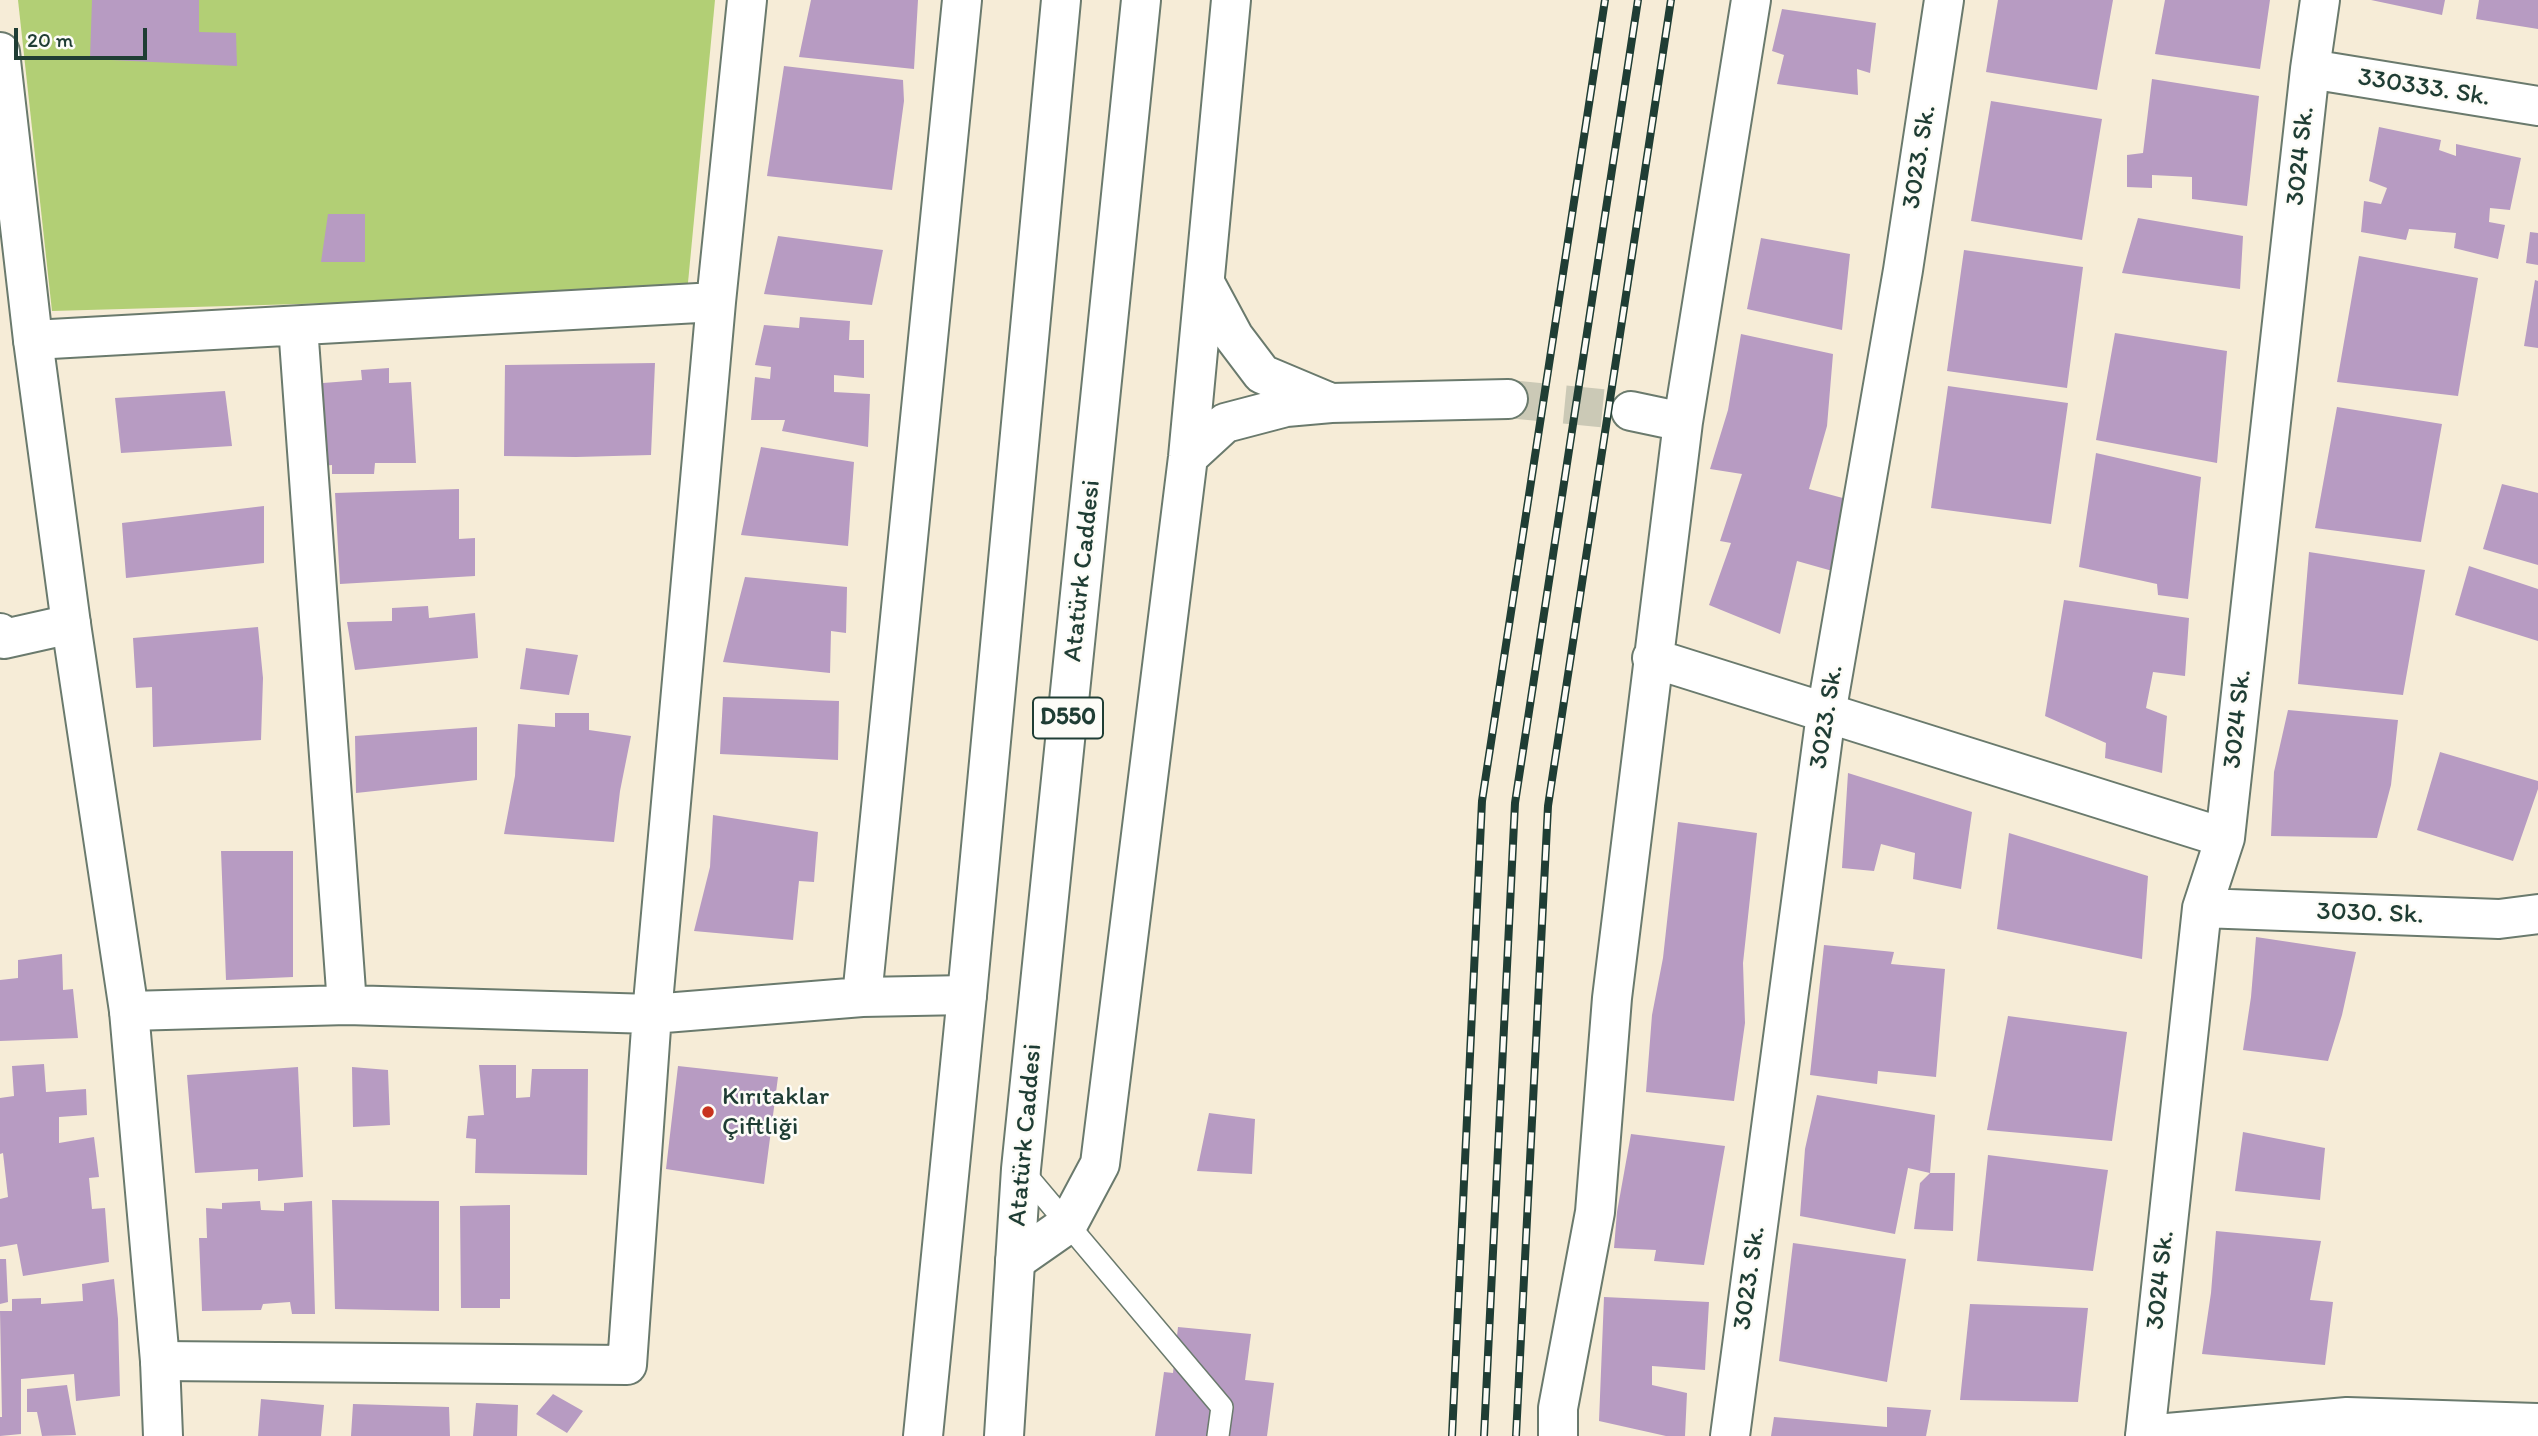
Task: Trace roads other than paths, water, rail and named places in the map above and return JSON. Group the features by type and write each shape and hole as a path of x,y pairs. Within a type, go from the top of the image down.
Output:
{"main road":[{"path":"160,1361 627,1365 652,1014 716,302 747,0"},
{"path":"862,998 962,0"},
{"name":"D550","path":"923,1436 1061,0"},
{"name":"Atatürk Caddesi","path":"1004,1436 1021,1169 1141,0"},
{"path":"1015,1261 1068,1224 1100,1164 1188,457 1231,0"},
{"path":"1558,1436 1558,1408 1595,1212 1612,998 1683,422 1751,0"},
{"name":"3023. Sk.","path":"1730,1436 1826,714 1903,271 1944,0"},
{"name":"3024 Sk.","path":"2144,1436 2202,908 2225,838 2310,69 2320,0"},
{"path":"0,52 33,340 71,624 129,1011 160,1361 163,1436"},
{"name":"330333. Sk.","path":"2310,69 2538,106"},
{"path":"1205,283 1234,337 1262,374 1331,402"},
{"path":"33,340 716,302"},
{"path":"299,326 347,1005"},
{"path":"1188,457 1225,423 1286,407 1331,402 1508,399"},
{"path":"1631,411 1683,422"},
{"path":"0,632 4,639 71,624"},
{"path":"1652,659 2225,838"},
{"name":"3030. Sk.","path":"2202,908 2499,919 2538,914"},
{"path":"129,1011 347,1005 652,1014 862,998 967,995"},
{"path":"2144,1436 2347,1417 2538,1423"}],"lane":[{"path":"1021,1169 1222,1407 1218,1436"}],"tunnel":[{"path":"1508,399 1631,411"}],"railway":[{"path":"1452,1436 1482,801 1605,0"},
{"path":"1484,1436 1515,803 1638,0"},
{"path":"1516,1436 1548,806 1671,0"}],"place":[{"name":"Kırıtaklar Çiftliği","path":"708,1112"}]}
